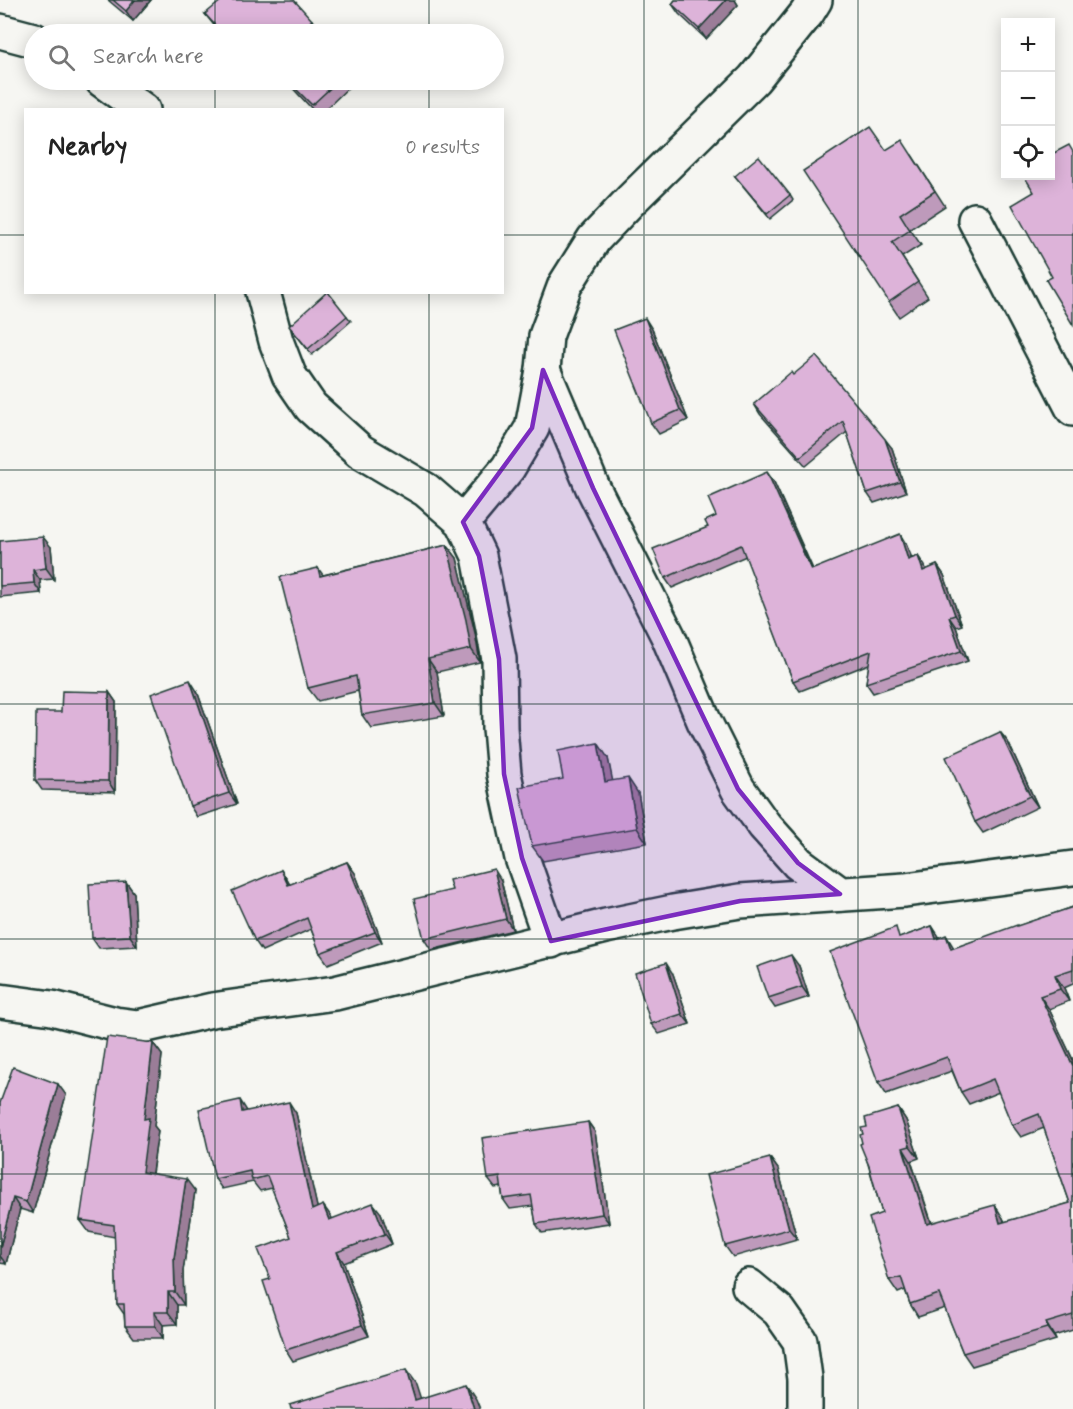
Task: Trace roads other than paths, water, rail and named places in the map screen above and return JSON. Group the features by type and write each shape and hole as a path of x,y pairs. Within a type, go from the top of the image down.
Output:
{"street":[{"path":"463,522 508,468 532,429 543,370 546,336 565,285 594,239 630,200 754,79 815,0"},
{"path":"0,31 24,37"},
{"path":"116,90 140,108"},
{"path":"975,220 1073,409"},
{"path":"263,294 276,341 289,375 311,407 360,451 426,490 463,522 479,556 499,659 500,728 504,774 522,858 551,941"},
{"path":"543,370 593,488 668,636 704,721 738,789 764,825 798,863 840,894"},
{"path":"0,1001 52,1008 115,1024 138,1027 213,1010 335,993 662,914 729,903 905,890 1073,868"},
{"path":"749,1286 779,1311 800,1341 805,1378 805,1409"}]}
